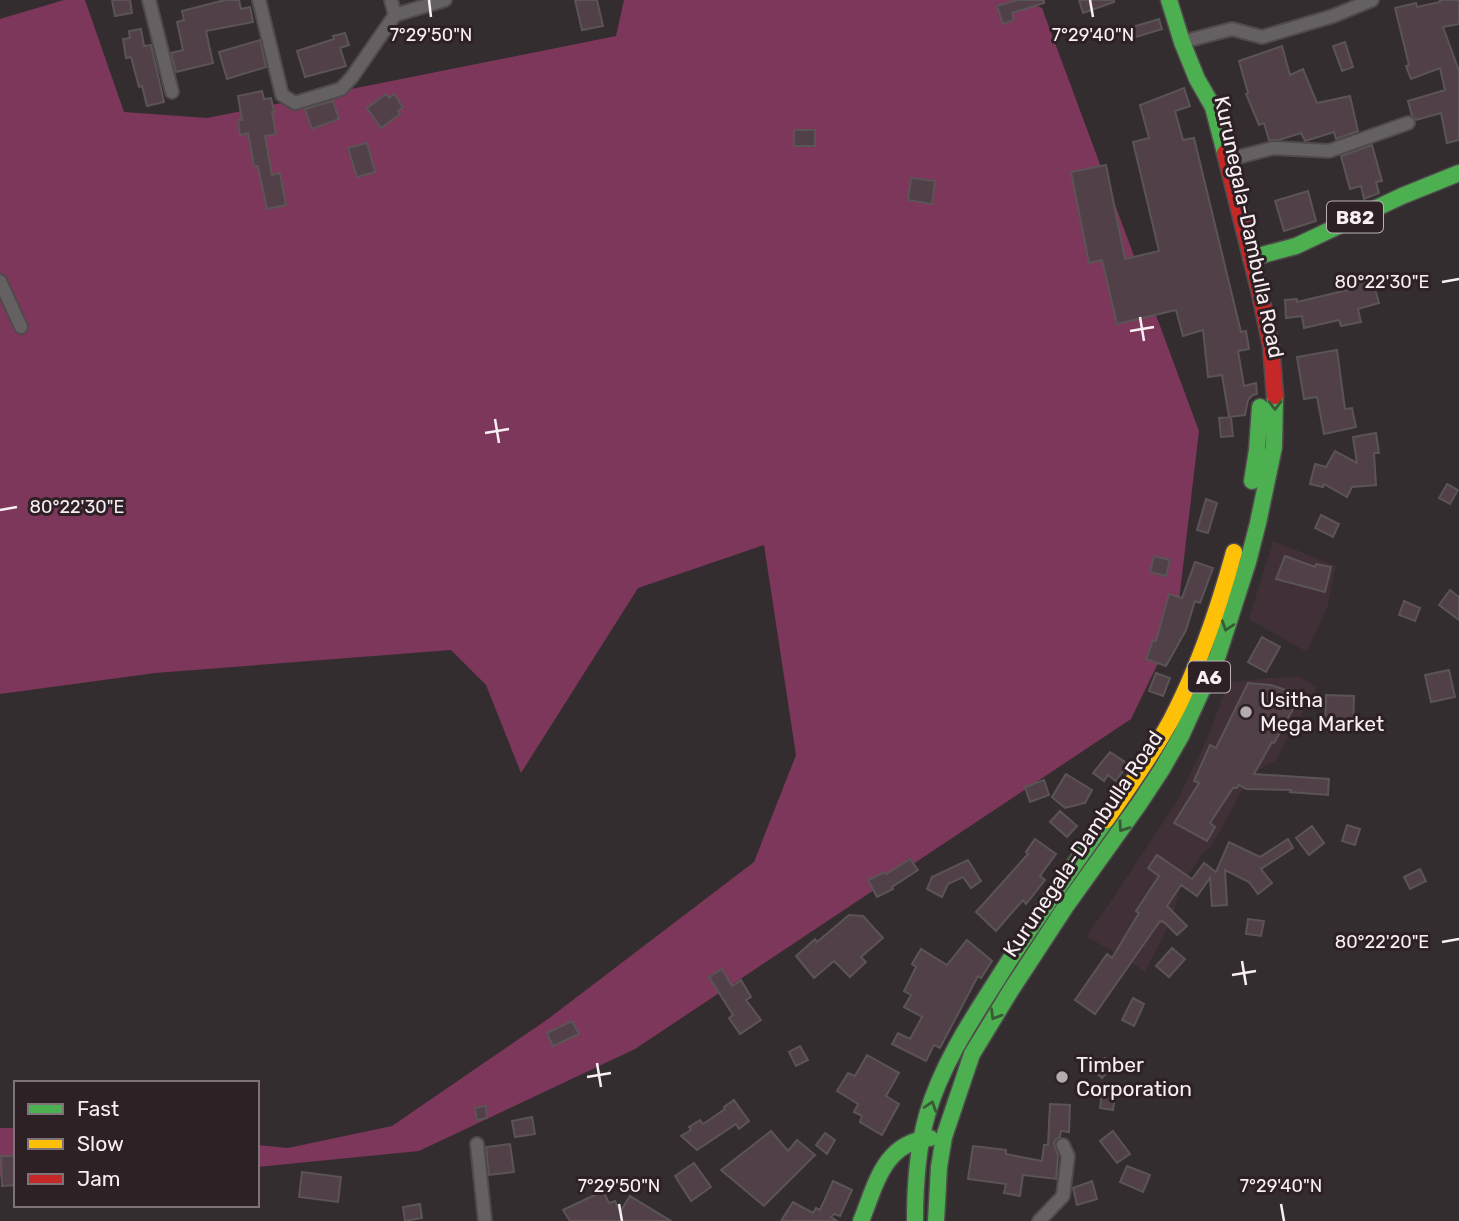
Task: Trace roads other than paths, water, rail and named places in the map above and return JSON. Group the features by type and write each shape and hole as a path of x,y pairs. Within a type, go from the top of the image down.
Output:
{"main road":[{"name":"Kurunegala-Dambulla Road","path":"915,1221 915,1194 922,1138 944,1070 971,1019 1034,921 1165,730 1192,676 1213,623 1244,519 1254,467 1261,391 1244,260 1227,160 1213,107 1197,79 1169,0"},
{"name":"Kurunegala-Dambulla Road","path":"936,1221 939,1167 944,1138 972,1054 1066,906 1162,769 1191,716 1218,654 1258,523 1274,447 1275,397 1271,346 1260,293 1244,260 1200,108 1197,79"},
{"name":"B82","path":"1244,260 1296,246 1402,195 1459,173"},
{"path":"861,1221 883,1166 901,1150 922,1138 944,1138"}],"street":[{"path":"149,0 172,92"},
{"path":"259,0 282,95 295,103 341,89 395,15 445,0"},
{"path":"391,0 395,15"},
{"path":"1182,42 1232,29 1262,37 1333,16 1372,0"},
{"path":"1227,160 1273,148 1329,151 1408,123"},
{"path":"0,281 20,327"},
{"path":"477,1144 485,1221"},
{"path":"1039,1221 1063,1196 1068,1156 1063,1145"}],"place":[{"name":"Usitha Mega Market","path":"1246,712"},
{"name":"Timber Corporation","path":"1062,1077"}]}
